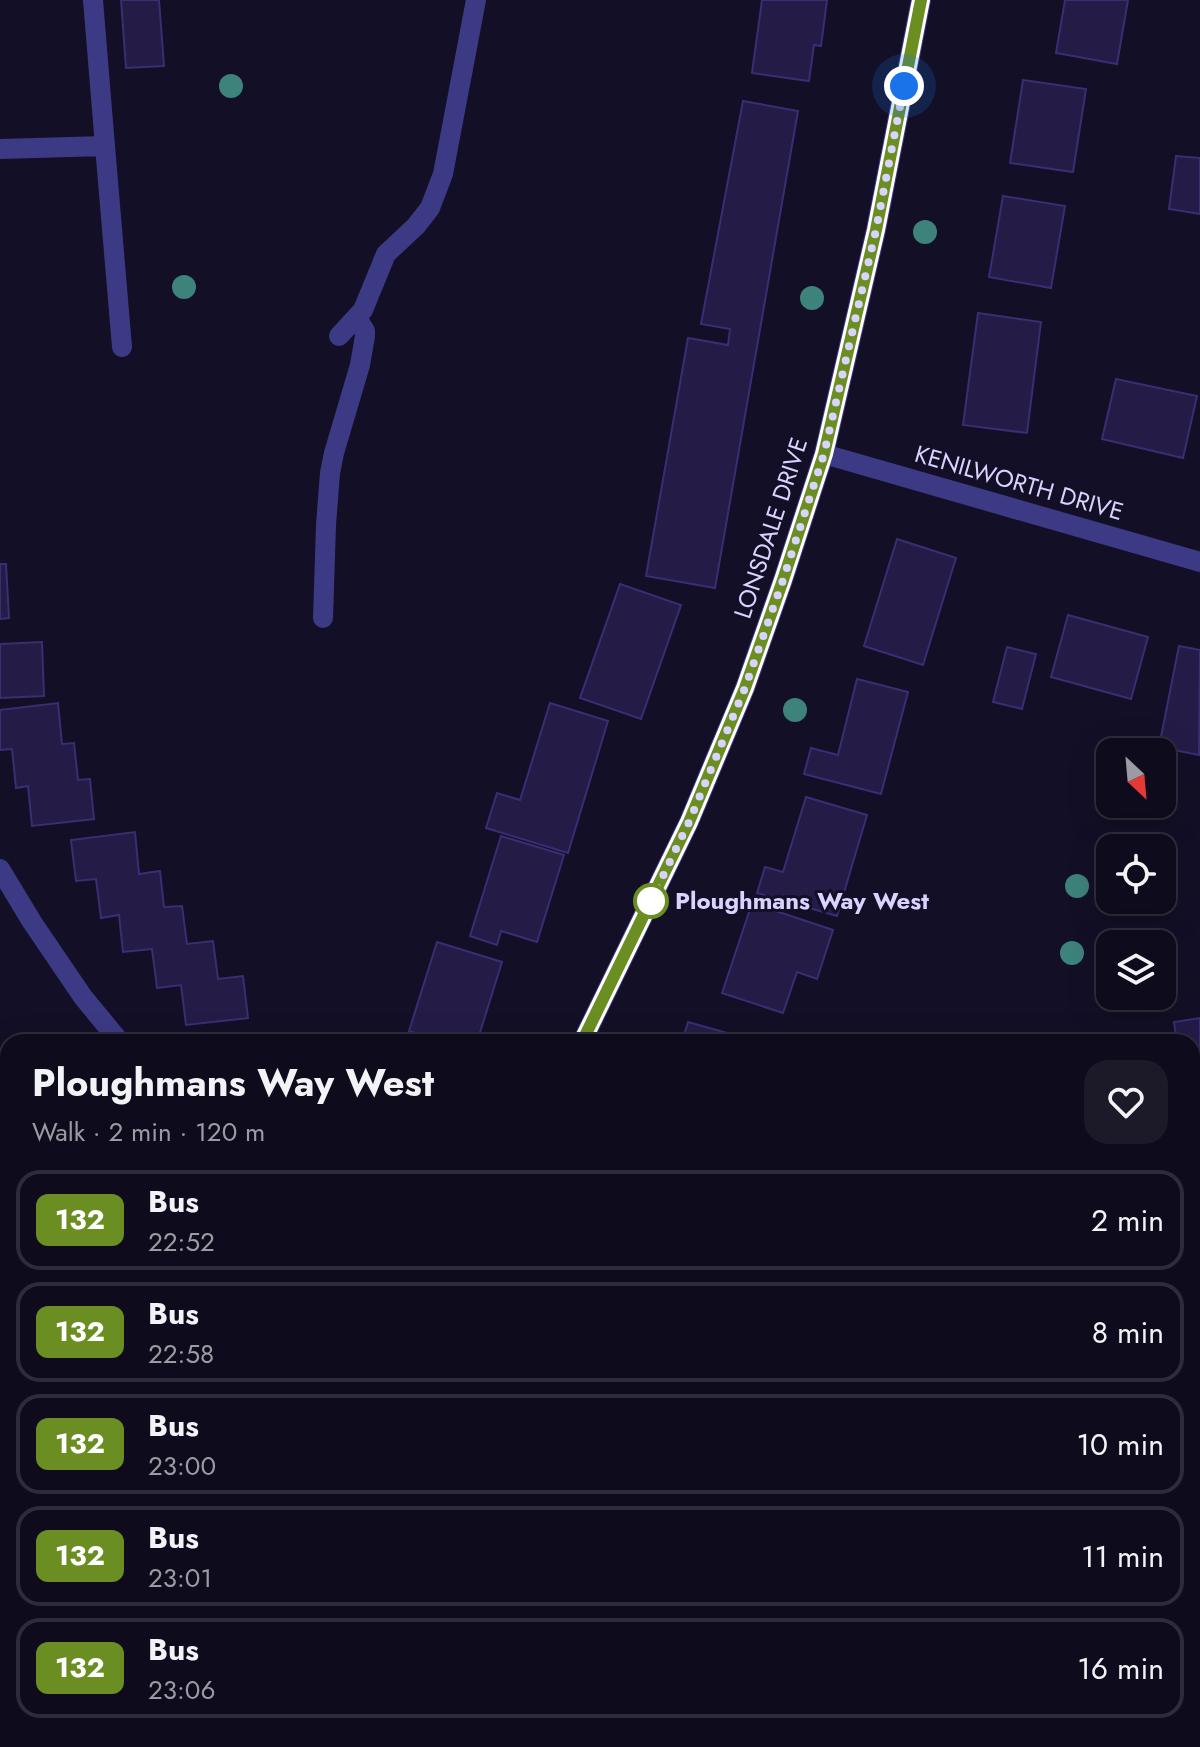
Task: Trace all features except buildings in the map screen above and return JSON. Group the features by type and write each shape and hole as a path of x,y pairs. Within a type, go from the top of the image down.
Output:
{"street":[{"path":"93,0 122,347"},
{"path":"339,336 357,318 369,298 386,254 416,226 437,194 476,0"},
{"name":"LONSDALE DRIVE","path":"586,1034 689,822 745,688 824,454 876,230 921,0"},
{"path":"0,149 105,146"},
{"path":"323,618 331,463 360,365 365,336 357,318"},
{"name":"KENILWORTH DRIVE","path":"824,454 1200,562"},
{"path":"0,869 83,997 113,1034"}],"bus line":[{"name":"132","path":"586,1034 689,822 745,688 824,454 876,230 921,0"}],"place":[{"name":"Ploughmans Way West","path":"651,901"}],"route":[{"path":"651,901 689,822 745,688 824,454 876,230 904,86"}]}
